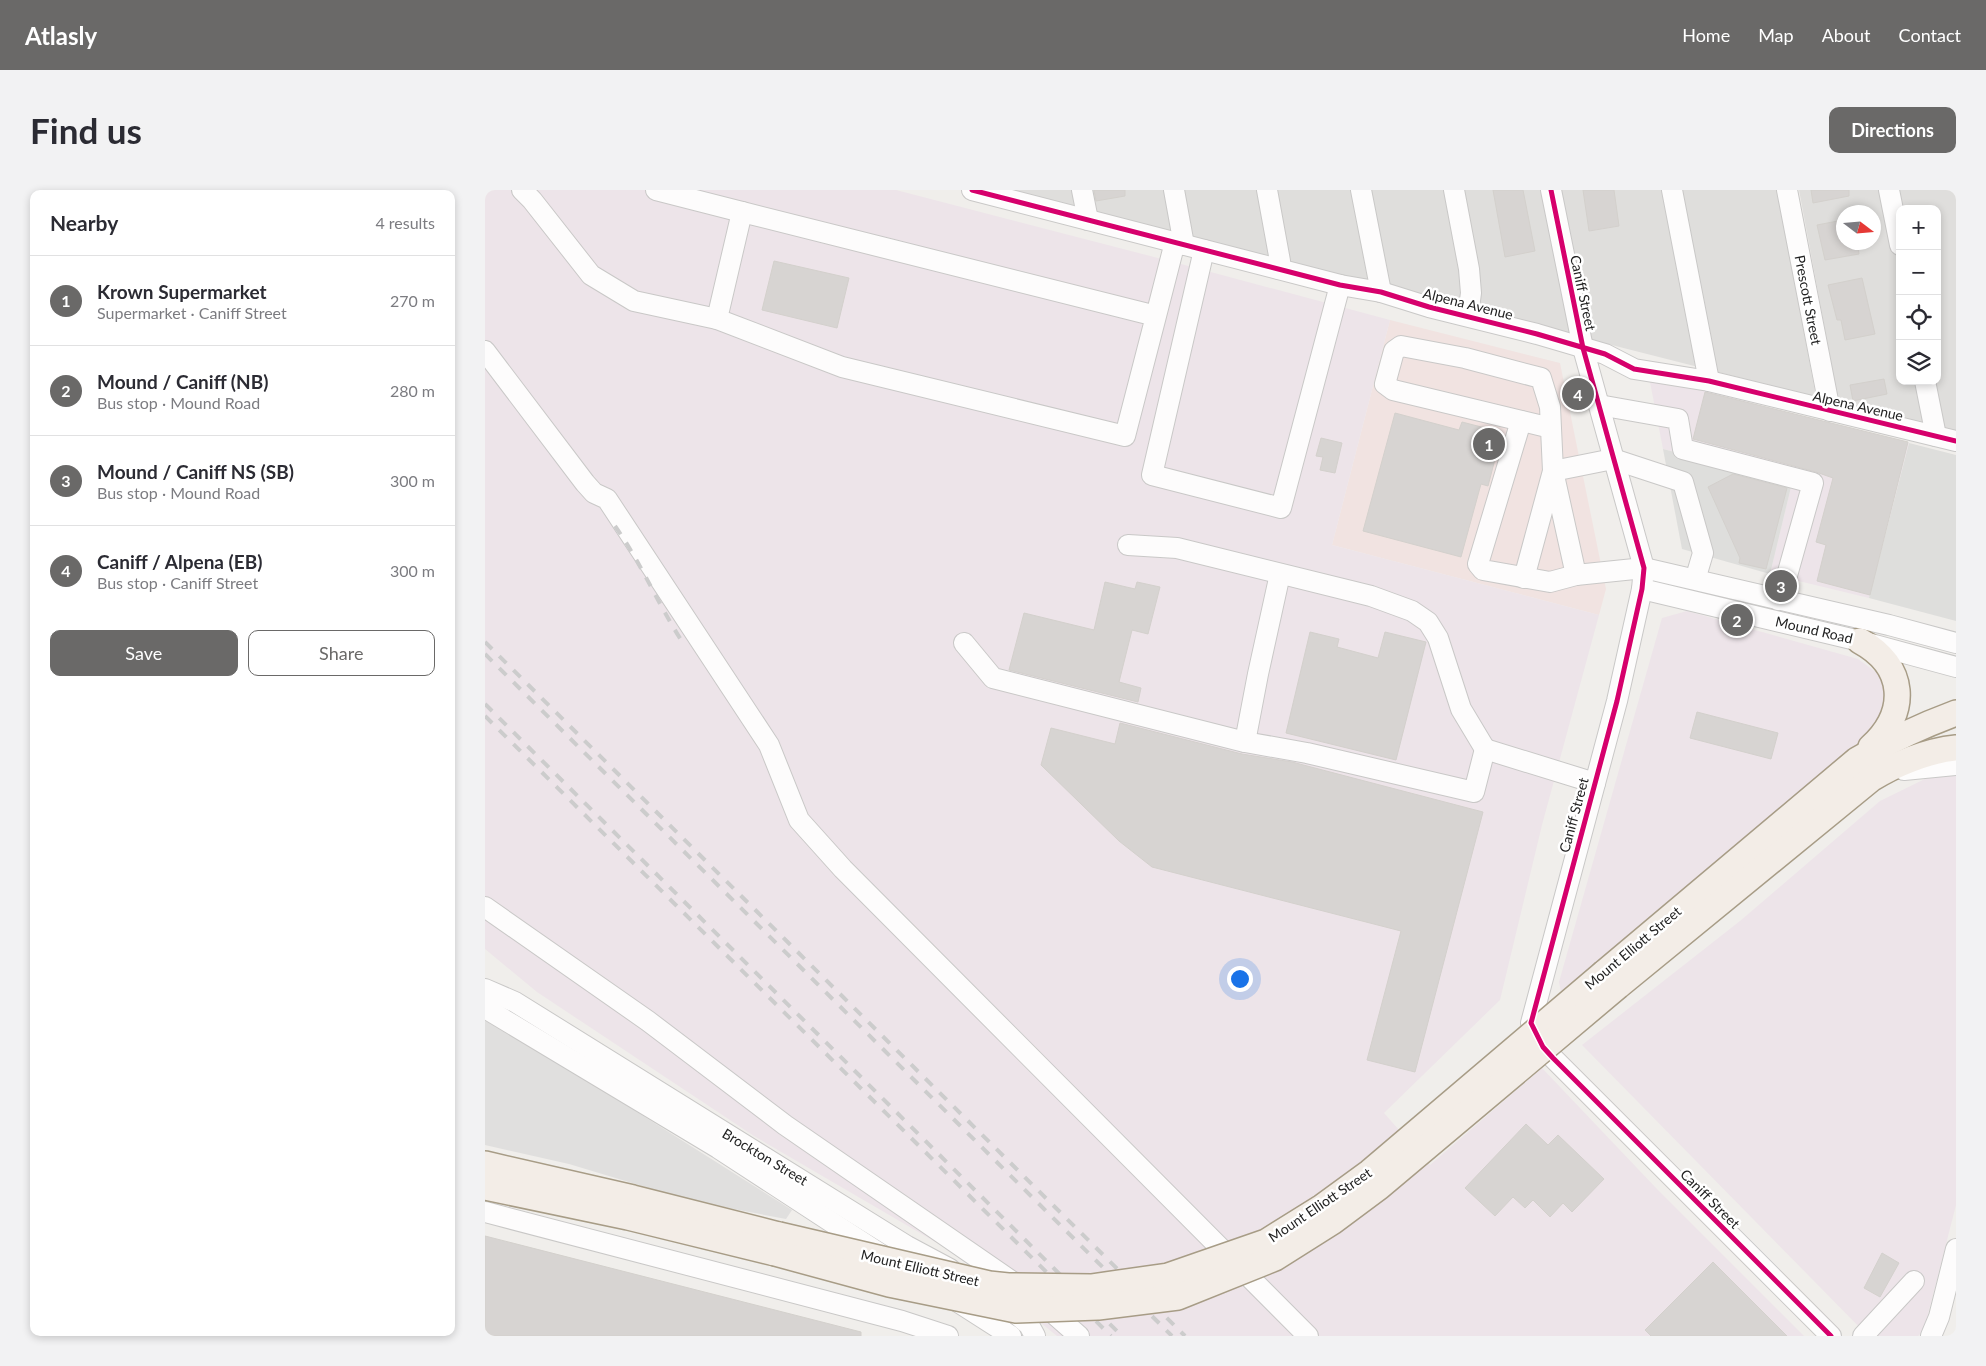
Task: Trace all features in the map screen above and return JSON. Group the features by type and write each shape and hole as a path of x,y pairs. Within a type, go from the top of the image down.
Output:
{"main road":[{"path":"1860,641 1874,648 1887,662 1895,678 1898,696 1892,720 1874,744 1864,769"},
{"name":"Mount Elliott Street","path":"485,1187 628,1218 989,1284 1091,1287 1168,1276 1266,1242 1323,1207 1370,1172 1611,979 1864,769 1887,742 1956,713"},
{"name":"Mount Elliott Street","path":"1864,769 1886,770 1942,750 1956,748"},
{"name":"Mount Elliott Street","path":"485,1164 633,1198 777,1244"}],"street":[{"path":"522,190 591,275 634,301 717,319 842,367 1125,436 1156,316 1179,243 1174,190"},
{"path":"656,190 1156,316"},
{"path":"1082,190 1088,220"},
{"path":"1267,190 1280,261 1279,269"},
{"path":"1361,190 1381,292"},
{"path":"1454,190 1469,268 1471,294 1468,315"},
{"name":"Caniff Street","path":"1551,190 1583,348 1644,568 1642,589 1617,701 1531,1023 1543,1047 1553,1058 1831,1336"},
{"path":"1672,190 1709,381"},
{"name":"Prescott Street","path":"1787,190 1830,411"},
{"path":"1889,190 1896,225"},
{"name":"Alpena Avenue","path":"984,192 1340,285 1381,292 1429,307 1468,315 1605,354 1634,369 1709,381 1956,441"},
{"path":"717,319 742,212"},
{"path":"1204,250 1152,475 1186,484 1281,508 1340,285"},
{"path":"1551,428 1393,390 1385,384 1394,351 1401,346 1465,358 1541,378 1551,407 1553,471 1576,575"},
{"path":"485,351 585,483 594,493 607,499 769,745 799,820 850,876 1308,1336"},
{"path":"1926,385 1936,436"},
{"path":"1599,406 1678,420 1683,449 1813,483 1787,579 1778,600"},
{"name":"Mound Road","path":"1521,421 1477,564 1483,570 1550,582 1576,575 1644,568 1956,643"},
{"path":"1553,471 1613,459 1683,482 1703,554 1695,580"},
{"path":"1524,578 1553,471"},
{"path":"964,643 993,678 1245,742 1307,753 1474,792 1485,749 1469,719 1461,709 1446,656 1428,622 1412,611 1371,596 1177,548 1128,544"},
{"path":"1245,742 1280,574"},
{"name":"Mound Road","path":"1642,589 1860,641 1956,668"},
{"path":"1485,749 1595,783"},
{"path":"1864,769 1899,771 1927,766 1956,765"},
{"path":"485,908 648,1021 785,1125 1036,1298 1079,1336"},
{"name":"Brockton Street","path":"485,989 515,1002 907,1246 998,1297 1029,1325 1035,1336"},
{"name":"Brockton Street","path":"485,1008 718,1148 883,1256 1011,1336"},
{"path":"485,1212 902,1321 948,1336"},
{"path":"1931,1336 1939,1317 1956,1249"},
{"path":"1863,1336 1914,1280"}],"shaded area":[{"path":"485,190 896,190 1390,320 1332,545 1599,615 1542,825 1500,1000 1384,1113 1430,1165 1542,1068 1657,1189 1804,1336 1057,1336 956,1254 754,1136 537,992 485,949"},
{"path":"1000,190 1777,190 1816,397 1282,261"},
{"path":"1799,190 1956,190 1956,436 1839,404"},
{"path":"1390,320 1560,363 1606,589 1599,615 1332,545"},
{"path":"1649,377 1909,443 1869,598 1770,574 1792,483 1663,449"},
{"path":"1909,443 1956,455 1956,621 1869,598"},
{"path":"1663,449 1792,483 1770,574 1682,549"},
{"path":"1687,611 1858,659 1880,675 1886,704 1868,736 1561,992 1559,982 1662,618"},
{"path":"1956,773 1956,1205 1924,1330 1918,1336 1868,1336 1582,1045 1740,921 1880,801 1931,776"},
{"path":"485,1020 496,1023 792,1210 786,1219 692,1201 569,1164 485,1145"}],"building":[{"path":"1094,190 1125,190 1125,196 1096,201"},
{"path":"1493,190 1523,190 1535,251 1505,257"},
{"path":"1583,190 1614,190 1619,226 1589,231"},
{"path":"1811,190 1849,190 1849,196 1813,203"},
{"path":"1836,221 1836,250 1858,250 1859,254 1825,260 1817,225"},
{"path":"774,261 849,278 837,328 762,310"},
{"path":"1862,278 1875,334 1845,340 1841,320 1837,320 1828,285"},
{"path":"1884,379 1887,394 1853,401 1850,385"},
{"path":"1705,392 1908,442 1870,595 1817,581 1826,545 1816,542 1833,478 1693,439"},
{"path":"1395,413 1459,430 1462,422 1493,430 1500,440 1488,486 1481,484 1461,557 1363,531"},
{"path":"1321,438 1342,443 1335,473 1320,470 1323,457 1316,456"},
{"path":"1733,474 1787,488 1766,569 1739,563 1740,558 1708,487"},
{"path":"1105,582 1135,589 1137,582 1160,587 1148,634 1132,630 1119,682 1141,688 1138,702 1009,670 1024,613 1094,630"},
{"path":"1310,632 1339,639 1337,647 1378,658 1385,632 1426,642 1396,760 1286,733"},
{"path":"1697,712 1778,733 1771,759 1690,738"},
{"path":"1120,723 1242,754 1292,762 1483,812 1415,1072 1367,1060 1401,931 1152,867 1119,841 1041,765 1051,728 1115,744"},
{"path":"1526,1124 1548,1145 1558,1135 1604,1179 1572,1212 1563,1203 1550,1217 1533,1200 1525,1208 1513,1197 1495,1216 1465,1188"},
{"path":"485,1236 861,1332 861,1336 485,1336"},
{"path":"1882,1253 1899,1263 1880,1297 1864,1288"},
{"path":"1713,1262 1787,1336 1651,1336 1645,1330"}],"railway":[{"path":"615,526 634,555 685,646"},
{"path":"485,642 1185,1336"},
{"path":"485,654 1172,1336"},
{"path":"485,704 1122,1336"},
{"path":"485,716 1111,1336"}],"cycle path":[{"path":"972,190 1340,285 1381,292 1429,307 1537,334 1605,354 1634,369 1709,381 1956,441"},
{"path":"1551,190 1583,348 1644,568 1642,589 1617,701 1531,1023 1543,1047 1553,1058 1831,1336"}],"place":[{"name":"Caniff / Alpena (EB)","path":"1578,394"},
{"name":"Krown Supermarket","path":"1489,444"},
{"name":"Mound / Caniff NS (SB)","path":"1781,586"},
{"name":"Mound / Caniff (NB)","path":"1737,620"}]}
